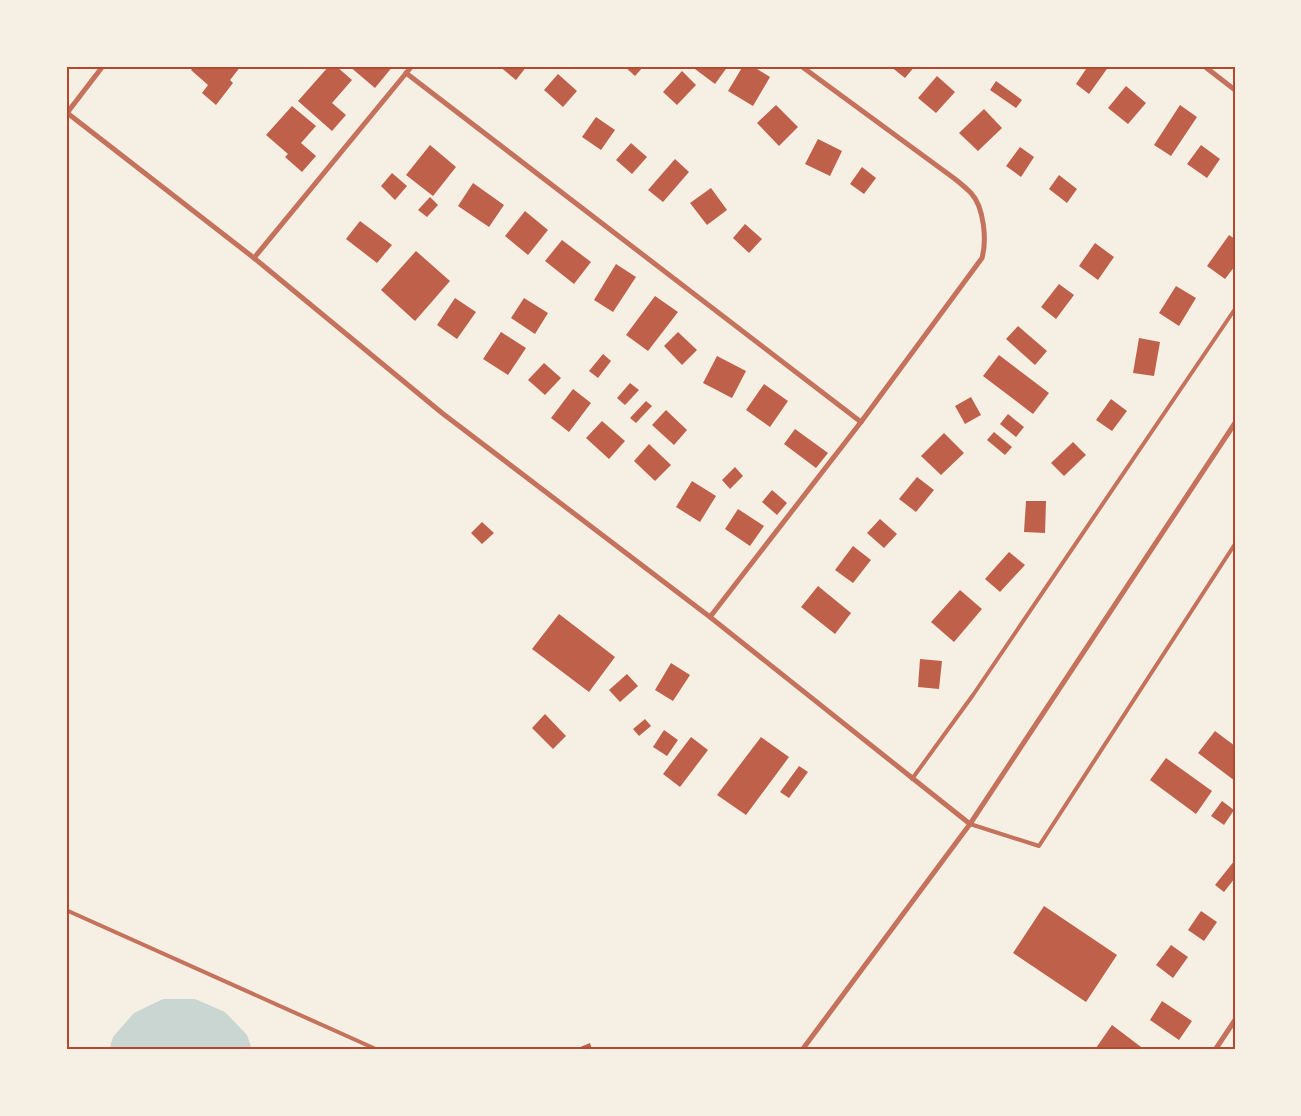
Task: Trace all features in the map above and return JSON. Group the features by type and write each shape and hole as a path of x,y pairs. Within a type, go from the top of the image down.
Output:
{"street":[{"path":"103,66 67,113 254,258 442,413 710,617 970,824"},
{"path":"254,258 412,66"},
{"path":"710,617 861,422 982,258 985,237 981,216 972,194 956,179 801,66"},
{"path":"1204,66 1235,90"},
{"path":"406,73 861,422"},
{"path":"802,1050 970,824 1235,423"},
{"path":"1215,1050 1235,1020"}],"lane":[{"path":"912,779 973,695 1235,309"},
{"path":"970,824 1039,846 1235,544"},
{"path":"66,910 378,1050"}],"shaded area":[{"path":"163,999 195,999 225,1012 247,1035 252,1050 109,1050 113,1037 134,1013"}],"building":[{"path":"194,66 241,66 230,80 233,83 216,105 202,93 208,85 191,70"},
{"path":"329,66 336,66 352,80 332,103 346,115 332,131 298,101"},
{"path":"349,66 393,66 375,88"},
{"path":"499,66 527,66 516,80"},
{"path":"624,66 644,66 635,76"},
{"path":"691,66 728,66 715,84"},
{"path":"743,66 752,66 770,77 753,106 728,91"},
{"path":"890,66 915,66 905,78"},
{"path":"1088,66 1109,66 1089,94 1076,84"},
{"path":"682,71 696,85 677,105 663,92"},
{"path":"558,74 577,91 563,107 544,90"},
{"path":"937,76 955,92 936,113 918,98"},
{"path":"996,81 1022,100 1016,108 990,90"},
{"path":"1126,86 1146,103 1128,124 1108,108"},
{"path":"776,105 798,127 779,146 757,123"},
{"path":"1180,105 1197,117 1171,156 1154,145"},
{"path":"292,106 316,126 301,143 316,156 302,172 285,157 288,154 266,135"},
{"path":"984,109 1002,128 978,151 959,133"},
{"path":"596,117 615,130 601,150 582,137"},
{"path":"818,139 842,151 830,176 805,164"},
{"path":"631,143 647,157 632,174 616,160"},
{"path":"430,145 456,167 433,196 406,175"},
{"path":"1201,145 1220,159 1207,178 1187,164"},
{"path":"1020,147 1034,157 1021,177 1006,166"},
{"path":"675,159 689,172 663,202 648,190"},
{"path":"862,167 876,178 864,194 850,184"},
{"path":"392,173 407,186 395,200 381,186"},
{"path":"1059,175 1077,189 1067,203 1049,189"},
{"path":"473,183 504,205 489,227 458,206"},
{"path":"711,188 727,210 707,225 690,203"},
{"path":"430,197 438,205 427,217 418,210"},
{"path":"525,211 548,230 528,255 505,236"},
{"path":"360,221 392,245 377,263 346,239"},
{"path":"745,224 762,239 749,253 733,238"},
{"path":"1229,235 1235,239 1235,266 1225,279 1207,266"},
{"path":"562,240 591,262 574,284 545,261"},
{"path":"1095,243 1114,257 1098,280 1079,266"},
{"path":"416,251 450,281 415,321 381,290"},
{"path":"616,264 636,277 613,312 594,300"},
{"path":"1059,284 1074,295 1056,319 1041,307"},
{"path":"1176,286 1196,298 1179,326 1159,313"},
{"path":"655,296 678,312 648,351 626,335"},
{"path":"455,298 476,312 457,339 437,325"},
{"path":"524,298 548,313 535,334 511,318"},
{"path":"1018,326 1047,351 1035,365 1006,339"},
{"path":"501,332 526,348 508,375 483,359"},
{"path":"678,332 697,350 682,365 664,346"},
{"path":"1139,338 1160,342 1154,376 1133,373"},
{"path":"603,354 611,361 598,378 589,371"},
{"path":"999,355 1049,393 1033,414 983,376"},
{"path":"717,356 746,371 732,398 703,383"},
{"path":"544,363 561,378 545,395 528,380"},
{"path":"630,383 639,390 625,405 617,398"},
{"path":"764,384 788,401 770,427 746,410"},
{"path":"573,389 591,403 569,432 551,418"},
{"path":"971,397 981,415 965,424 955,406"},
{"path":"1111,399 1127,411 1112,431 1096,420"},
{"path":"646,401 652,406 636,423 630,418"},
{"path":"666,410 687,430 674,445 652,425"},
{"path":"1008,414 1024,427 1016,437 1000,424"},
{"path":"602,421 625,441 609,459 586,438"},
{"path":"795,429 828,453 816,468 784,444"},
{"path":"994,432 1012,447 1005,455 987,440"},
{"path":"944,433 964,453 941,475 921,456"},
{"path":"1073,442 1086,455 1064,476 1051,463"},
{"path":"649,444 671,465 655,481 634,461"},
{"path":"735,467 743,476 730,489 722,480"},
{"path":"917,477 934,490 916,512 899,499"},
{"path":"692,481 716,496 700,522 676,507"},
{"path":"772,490 787,503 777,515 762,502"},
{"path":"1026,501 1046,501 1045,533 1024,532"},
{"path":"738,509 764,526 750,546 725,529"},
{"path":"880,519 897,534 884,548 867,533"},
{"path":"482,522 494,533 482,544 471,533"},
{"path":"853,546 871,560 853,583 835,570"},
{"path":"1009,552 1025,565 1000,592 985,579"},
{"path":"818,586 851,613 835,634 801,607"},
{"path":"960,590 982,609 954,642 931,622"},
{"path":"559,614 615,657 589,692 532,649"},
{"path":"920,659 942,661 939,689 918,687"},
{"path":"671,663 690,675 673,701 655,690"},
{"path":"627,674 638,686 620,702 609,690"},
{"path":"545,714 566,736 553,749 532,728"},
{"path":"645,719 651,726 639,736 633,729"},
{"path":"664,730 678,740 667,756 653,747"},
{"path":"1215,731 1235,746 1235,781 1198,753"},
{"path":"691,737 708,750 680,787 663,774"},
{"path":"761,737 789,757 746,815 717,795"},
{"path":"1166,758 1212,791 1196,814 1150,780"},
{"path":"799,766 808,772 789,798 780,792"},
{"path":"1222,801 1234,810 1224,825 1211,816"},
{"path":"1235,860 1235,878 1224,892 1215,885"},
{"path":"1044,906 1117,955 1086,1002 1013,953"},
{"path":"1201,911 1217,922 1204,941 1188,930"},
{"path":"1171,945 1188,957 1173,978 1156,965"},
{"path":"1162,1001 1192,1021 1179,1040 1150,1020"},
{"path":"1112,1025 1145,1050 1098,1050 1096,1048"},
{"path":"590,1043 592,1050 573,1050"}]}
